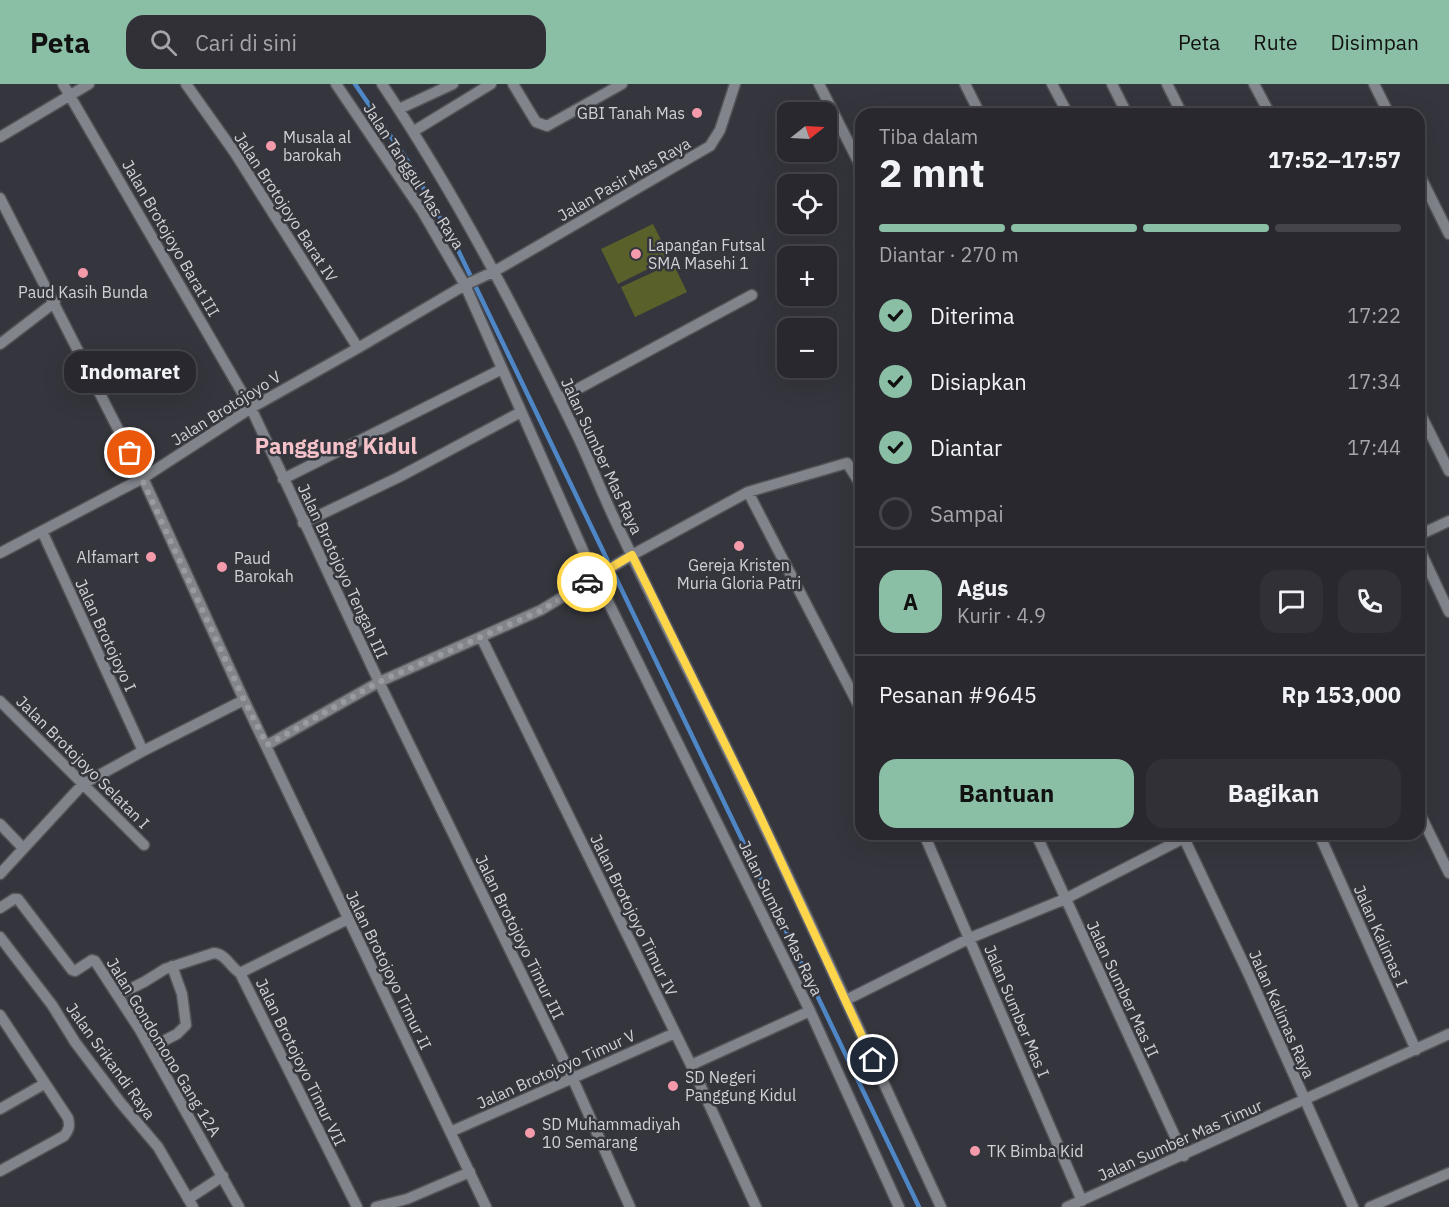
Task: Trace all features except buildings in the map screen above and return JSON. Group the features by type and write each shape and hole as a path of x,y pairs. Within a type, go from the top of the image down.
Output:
{"street":[{"name":"Jalan Brotojoyo Barat III","path":"63,84 251,408"},
{"path":"0,137 89,84"},
{"name":"Jalan Brotojoyo Barat IV","path":"186,84 235,153 358,348"},
{"name":"Jalan Tanggul Mas Raya","path":"336,84 422,211 466,285"},
{"name":"Jalan Tanggul Mas Raya","path":"382,84 414,131 490,273"},
{"path":"399,109 454,84 463,100"},
{"path":"414,131 490,84"},
{"path":"513,84 536,122 547,126 622,84"},
{"name":"Jalan Pasir Mas Raya","path":"466,285 710,146 720,130 734,84"},
{"path":"819,84 855,155"},
{"path":"965,84 977,108"},
{"path":"1052,84 1065,108"},
{"path":"1112,84 1123,108"},
{"path":"1167,84 1179,108"},
{"path":"1254,84 1267,108"},
{"path":"1374,84 1386,108"},
{"path":"1425,186 1449,234"},
{"name":"Jalan Brotojoyo Timur II","path":"0,198 143,478 244,700 486,1207"},
{"name":"Jalan Sumber Mas Raya","path":"490,273 559,399 630,557 752,799 941,1207"},
{"name":"Jalan Brotojoyo V","path":"0,553 143,478 251,408 466,285"},
{"name":"Jalan Sumber Mas Raya","path":"466,285 521,412 597,576 810,1011 899,1207"},
{"path":"559,399 752,295"},
{"path":"0,344 55,302"},
{"path":"284,479 502,369"},
{"name":"Jalan Brotojoyo Tengah III","path":"251,408 379,682"},
{"path":"303,523 399,477 521,412"},
{"path":"1425,423 1449,471"},
{"path":"267,745 379,682 542,610 630,557 748,492 847,463 855,476"},
{"path":"748,492 855,698"},
{"path":"1425,533 1449,521"},
{"name":"Jalan Brotojoyo I","path":"42,531 143,752"},
{"path":"1425,561 1449,612"},
{"name":"Jalan Brotojoyo Timur IV","path":"482,637 675,1033 756,1207"},
{"name":"Jalan Brotojoyo Timur III","path":"379,682 572,1077 630,1207"},
{"path":"0,874 83,784 244,700"},
{"name":"Jalan Brotojoyo Selatan I","path":"0,701 144,845"},
{"path":"0,824 23,848"},
{"path":"1425,824 1449,873"},
{"name":"Jalan Sumber Mas I","path":"927,840 1082,1201"},
{"name":"Jalan Sumber Mas II","path":"1039,840 1184,1156"},
{"path":"846,1000 970,938 1065,899 1176,840"},
{"name":"Jalan Kalimas Raya","path":"1185,840 1353,1207"},
{"name":"Jalan Kalimas I","path":"1322,840 1416,1050"},
{"name":"Jalan Gondomono Gang 12A","path":"0,908 14,898 18,899 72,970 94,960 150,1048 239,1207"},
{"name":"Jalan Brotojoyo Timur VII","path":"348,920 240,973 357,1207"},
{"name":"Jalan Srikandi Raya","path":"0,937 52,1005 75,1042 120,1102 158,1147 190,1203"},
{"path":"118,995 172,966 218,953 240,973"},
{"path":"150,1048 177,1034 186,1024 182,994 172,966"},
{"path":"690,1065 810,1011"},
{"path":"0,1015 68,1118 69,1130 64,1136 0,1171"},
{"name":"Jalan Brotojoyo Timur V","path":"450,1132 675,1033"},
{"name":"Jalan Sumber Mas Timur","path":"1067,1207 1449,1035"},
{"path":"0,1109 44,1084"},
{"path":"376,1207 406,1199 470,1173"},
{"path":"1370,1207 1449,1173"},
{"path":"190,1203 223,1176"}],"green space":[{"name":"Lapangan Futsal SMA Masehi 1","path":"653,224 670,258 618,284 601,249"},
{"name":"Lapangan Futsal SMA Masehi 1","path":"673,263 687,292 635,317 621,287"}],"waterway":[{"path":"355,84 411,166 458,250 919,1207"}],"way so far":[{"path":"130,453 267,745 379,682 542,610 587,582"}],"place":[{"name":"GBI Tanah Mas","path":"697,113"},
{"name":"Musala al barokah","path":"271,146"},
{"name":"Lapangan Futsal SMA Masehi 1","path":"636,254"},
{"name":"Paud Kasih Bunda","path":"83,273"},
{"name":"Indomaret","path":"130,453"},
{"name":"Gereja Kristen Muria Gloria Patri","path":"739,546"},
{"name":"Alfamart","path":"151,557"},
{"name":"Paud Barokah","path":"222,567"},
{"name":"SD Negeri Panggung Kidul","path":"673,1086"},
{"name":"SD Muhammadiyah 10 Semarang","path":"530,1133"},
{"name":"TK Bimba Kid","path":"975,1151"}],"district":[{"name":"Panggung Kidul","path":"336,445"}],"route":[{"path":"587,582 632,555 752,799 873,1060"}]}
